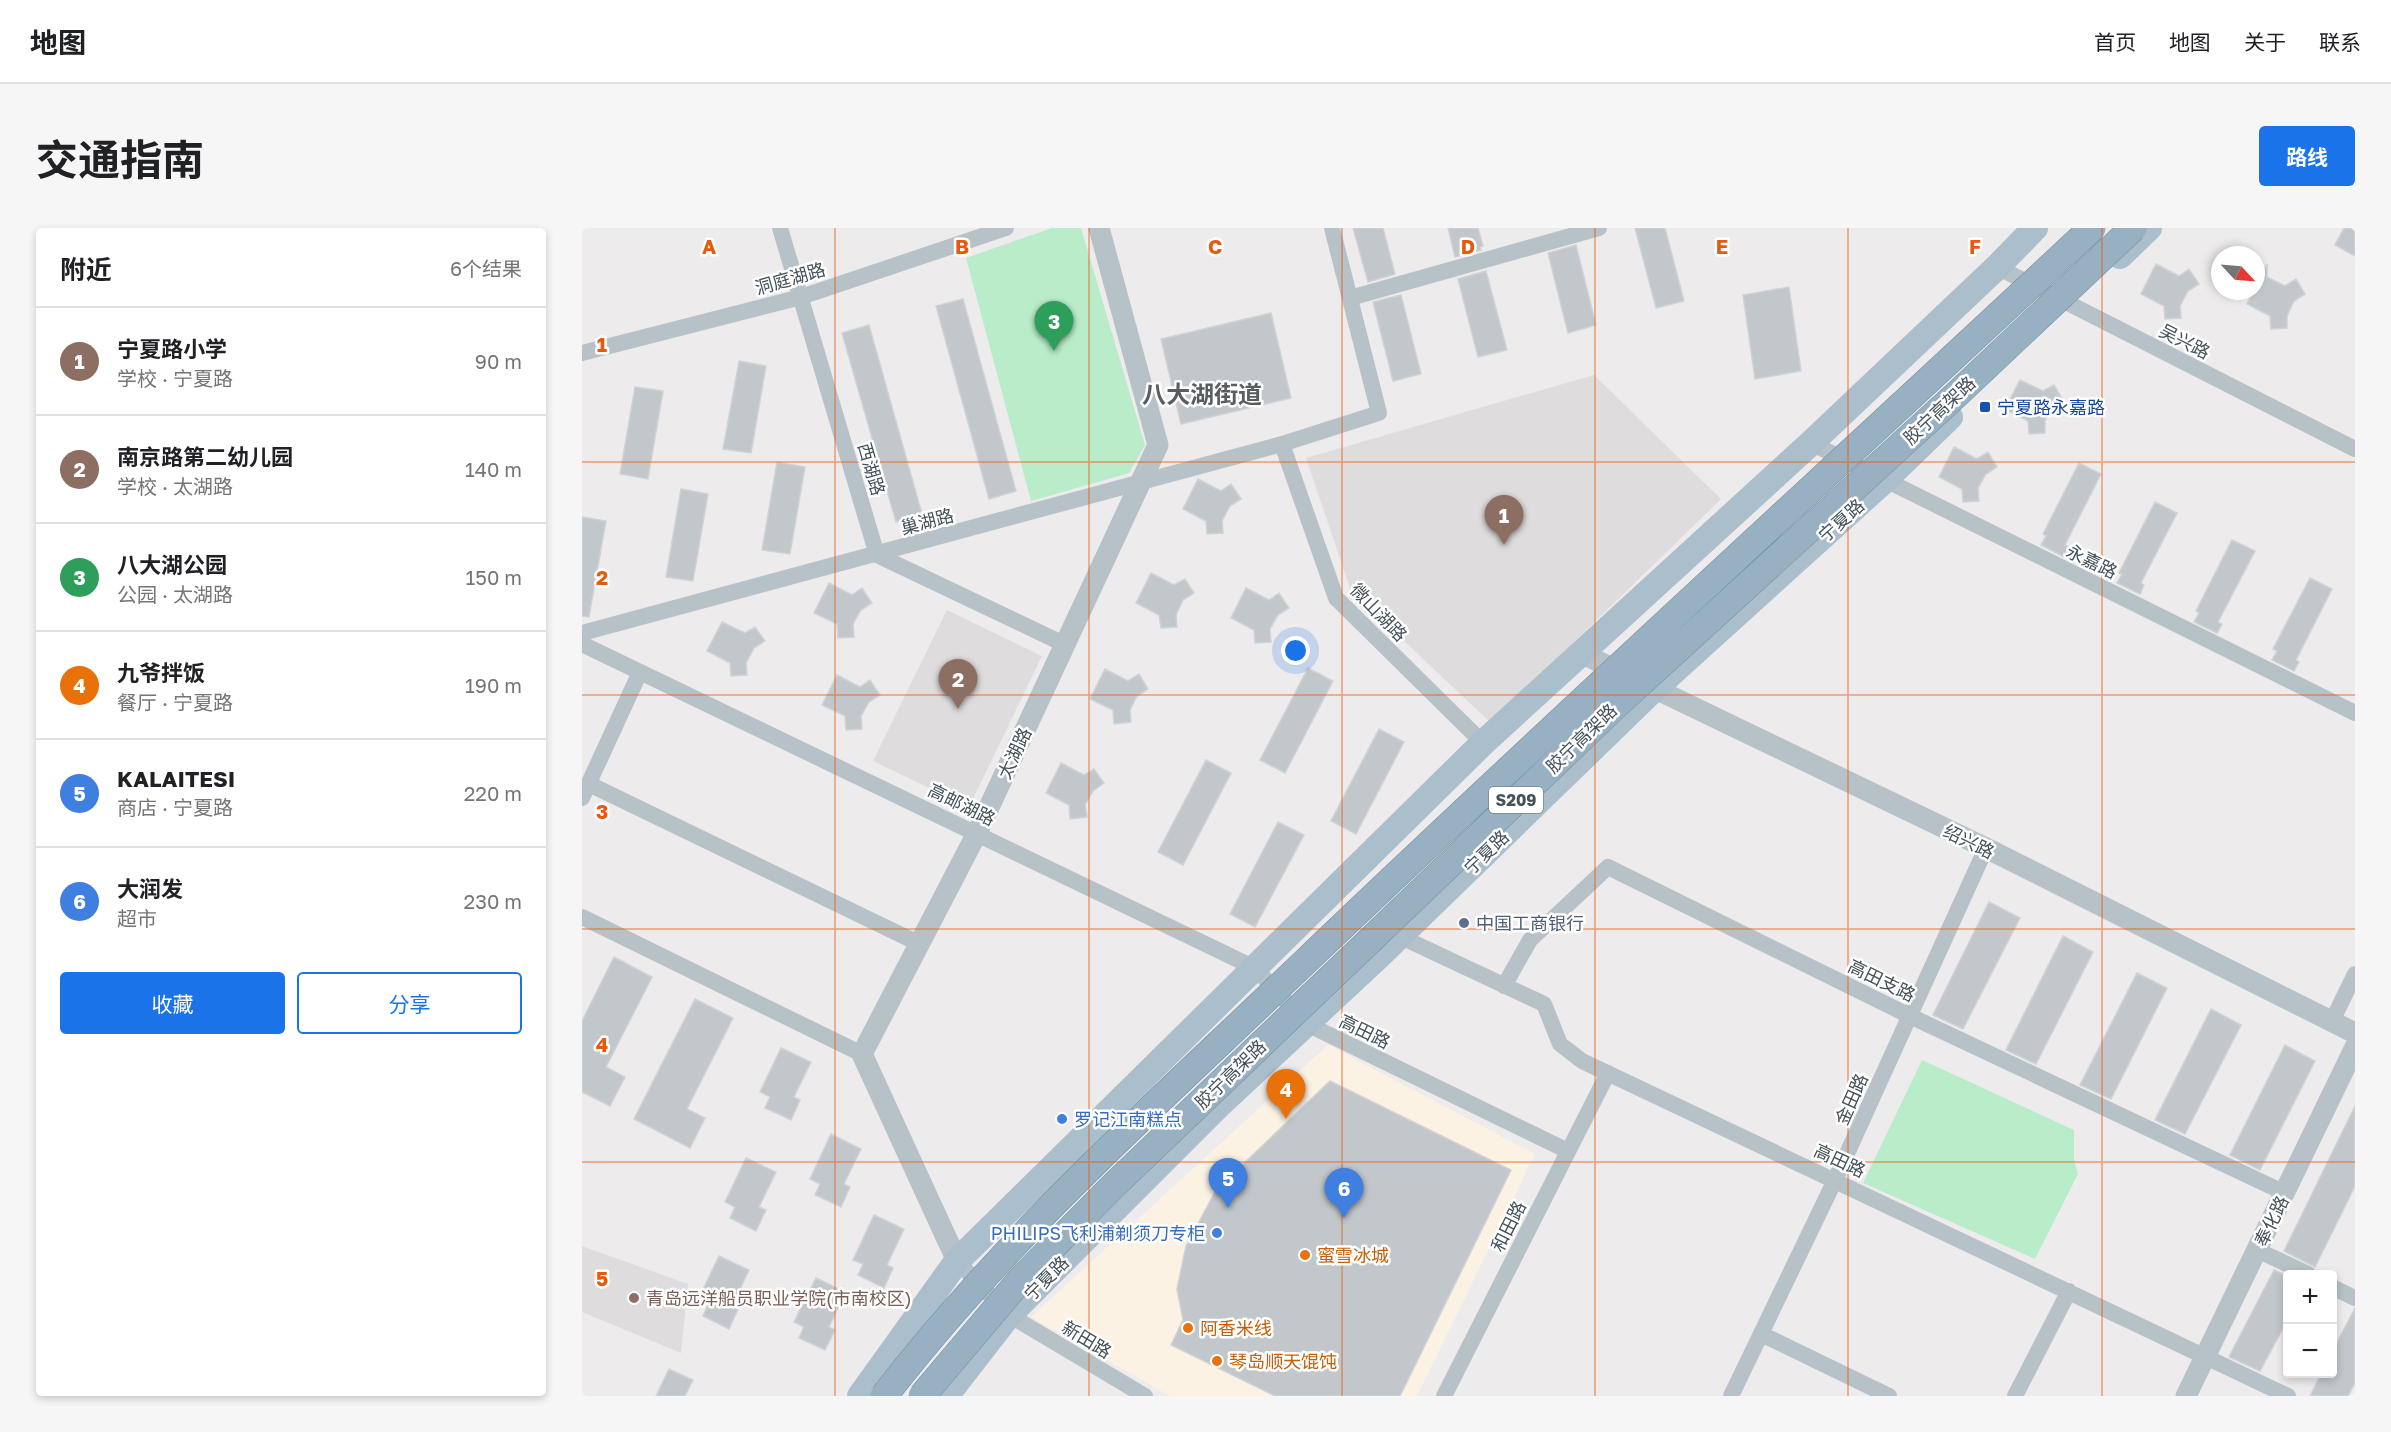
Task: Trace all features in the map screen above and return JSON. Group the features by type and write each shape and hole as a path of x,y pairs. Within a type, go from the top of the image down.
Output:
{"highway":[{"name":"胶宁高架路","path":"884,1396 972,1290 1091,1167 1586,696 2092,228"},
{"name":"胶宁高架路","path":"922,1396 1021,1279 1120,1179 1613,708 1957,394 2133,228"}],"main road":[{"path":"860,1396 957,1261 1483,743 1811,443 1997,267 2035,228"},
{"name":"宁夏路","path":"946,1396 1009,1315 1218,1106 1307,1024 1654,689 1885,480 2150,228"}],"street":[{"name":"西湖路","path":"780,228 877,555"},
{"name":"洞庭湖路","path":"582,353 801,297 1006,228"},
{"name":"太湖路","path":"862,1054 976,833 1158,445 1099,228"},
{"path":"1332,228 1350,298 1599,228"},
{"name":"吴兴路","path":"1997,267 2355,449"},
{"name":"巢湖路","path":"582,633 1282,444 1379,413 1350,298"},
{"name":"永嘉路","path":"1811,443 2355,713"},
{"name":"微山湖路","path":"1282,444 1336,598 1483,743"},
{"path":"877,555 1066,645"},
{"name":"高邮湖路","path":"582,644 1255,968 1307,1024"},
{"name":"绍兴路","path":"1581,653 1986,848 2355,1033"},
{"path":"640,672 585,791 920,944"},
{"name":"金田路","path":"1731,1396 1835,1180 1986,848"},
{"name":"高田支路","path":"1504,986 1530,940 1608,867 1910,1016 2284,1193"},
{"path":"582,917 862,1054 957,1261"},
{"name":"高田路","path":"1399,936 1544,1004 1560,1044 1582,1061 2288,1396"},
{"path":"2332,1021 2355,974"},
{"name":"高田路","path":"1307,1024 1568,1151"},
{"name":"奉化路","path":"2186,1396 2355,1047"},
{"name":"和田路","path":"1444,1396 1608,1073"},
{"path":"2257,1250 2298,1270"},
{"name":"新田路","path":"957,1261 1009,1315 1145,1396"},
{"path":"2337,1289 2355,1298"},
{"path":"2015,1396 2069,1291"},
{"path":"1761,1334 1889,1396"}],"shaded area":[{"path":"1594,375 1721,499 1491,723 1351,591 1306,458"},
{"path":"947,610 1042,656 969,807 873,761"},
{"path":"1328,1045 1535,1154 1417,1396 1170,1396 1031,1317"},
{"name":"青岛远洋船员职业学院(市南校区)","path":"582,1246 688,1284 681,1353 582,1312"}],"green space":[{"path":"1052,228 1081,228 1145,445 1129,473 1031,501 966,258"},
{"path":"1922,1060 2074,1130 2074,1159 2078,1174 2035,1259 1863,1183"}],"building":[{"path":"1353,228 1383,228 1395,274 1368,282"},
{"path":"1448,228 1478,228 1483,246 1480,247 1481,250 1455,257"},
{"path":"1635,228 1665,228 1684,301 1656,308"},
{"path":"2344,228 2355,228 2355,256 2335,245"},
{"path":"1576,245 1596,325 1568,333 1548,253"},
{"path":"2156,264 2179,276 2189,269 2199,284 2188,291 2180,306 2181,318 2165,319 2164,306 2141,294"},
{"path":"2267,264 2267,277 2285,286 2296,279 2305,294 2294,301 2287,316 2287,328 2271,329 2270,316 2247,304 2249,300 2265,300"},
{"path":"1486,271 1507,350 1478,357 1458,279"},
{"path":"1789,287 1801,371 1755,379 1743,295"},
{"path":"1401,295 1421,374 1393,381 1373,302"},
{"path":"963,299 1016,491 989,499 936,306"},
{"path":"1271,313 1291,398 1181,424 1161,339"},
{"path":"869,325 922,514 896,522 842,333"},
{"path":"739,361 766,366 751,453 723,449"},
{"path":"2020,380 2043,391 2054,385 2063,400 2052,406 2045,421 2045,433 2029,434 2028,421 2005,409"},
{"path":"635,387 663,391 648,479 620,474"},
{"path":"1954,447 1977,459 1988,452 1997,467 1986,474 1978,488 1979,501 1963,502 1962,489 1939,477"},
{"path":"777,462 805,467 790,554 762,550"},
{"path":"2079,463 2101,474 2065,545 2069,547 2064,557 2041,545 2046,536 2043,534"},
{"path":"1198,479 1221,491 1231,484 1241,499 1230,506 1222,521 1223,533 1207,534 1206,521 1183,509"},
{"path":"681,489 708,494 693,581 666,577"},
{"path":"2155,502 2177,513 2141,583 2144,585 2140,594 2117,583 2122,574 2119,573"},
{"path":"582,517 606,521 589,617 582,616"},
{"path":"2232,540 2255,551 2218,622 2222,624 2217,633 2194,622 2199,613 2196,611"},
{"path":"1151,573 1174,585 1185,579 1194,593 1183,600 1176,615 1177,627 1161,628 1159,615 1136,603"},
{"path":"2310,578 2332,589 2296,660 2299,662 2294,671 2272,660 2277,651 2273,649"},
{"path":"829,583 852,595 862,588 872,603 861,610 853,624 854,637 838,638 837,624 814,613"},
{"path":"1246,588 1269,600 1279,593 1289,608 1278,615 1270,629 1271,642 1255,643 1254,630 1231,618"},
{"path":"722,622 745,633 755,627 765,641 754,648 746,663 747,675 731,676 730,663 707,651"},
{"path":"1308,668 1333,681 1285,773 1260,760"},
{"path":"1105,669 1128,681 1139,674 1148,689 1137,696 1130,710 1131,722 1114,724 1113,710 1090,699"},
{"path":"837,675 860,687 870,680 880,695 869,702 861,716 862,729 846,730 845,716 822,705"},
{"path":"1379,729 1404,742 1356,834 1331,821"},
{"path":"1206,760 1231,773 1183,865 1158,852"},
{"path":"1061,763 1084,775 1094,769 1104,783 1093,791 1085,805 1087,817 1070,819 1069,805 1046,793"},
{"path":"1278,822 1304,835 1255,927 1230,914"},
{"path":"1989,902 2020,918 1963,1029 1933,1015"},
{"path":"2063,936 2093,952 2036,1064 2006,1050"},
{"path":"614,957 652,977 606,1067 625,1077 610,1106 582,1092 582,1021"},
{"path":"2137,973 2167,988 2111,1099 2080,1085"},
{"path":"695,999 733,1018 687,1109 705,1118 690,1148 634,1119"},
{"path":"2211,1009 2241,1025 2185,1134 2155,1120"},
{"path":"2285,1045 2315,1061 2260,1170 2230,1155"},
{"path":"781,1048 811,1062 794,1097 800,1100 791,1120 765,1108 770,1097 760,1092"},
{"path":"1330,1081 1511,1170 1400,1396 1275,1396 1171,1345 1183,1320 1177,1289 1186,1246 1216,1190"},
{"path":"2355,1106 2355,1186 2315,1267 2284,1251"},
{"path":"831,1134 861,1149 844,1184 850,1187 841,1207 815,1195 820,1184 810,1179"},
{"path":"746,1158 776,1172 759,1207 766,1210 756,1231 730,1218 735,1207 725,1202"},
{"path":"874,1215 904,1229 887,1265 893,1268 884,1288 858,1275 863,1264 853,1260"},
{"path":"719,1256 749,1270 732,1306 738,1309 729,1329 703,1316 708,1305 698,1300"},
{"path":"2274,1270 2283,1274 2283,1328 2260,1371 2229,1357"},
{"path":"816,1278 845,1292 829,1327 835,1330 825,1350 799,1338 804,1327 794,1322"},
{"path":"2355,1308 2355,1383 2348,1396 2310,1396 2319,1378 2337,1378 2337,1342"},
{"path":"669,1369 693,1380 685,1396 656,1396"}],"place":[{"name":"八大湖公园","path":"1054,351"},
{"name":"宁夏路永嘉路","path":"1985,407"},
{"name":"宁夏路小学","path":"1504,545"},
{"name":"南京路第二幼儿园","path":"958,709"},
{"name":"中国工商银行","path":"1464,923"},
{"name":"罗记江南糕点","path":"1062,1119"},
{"name":"九爷拌饭","path":"1286,1119"},
{"name":"KALAITESI","path":"1228,1208"},
{"name":"大润发","path":"1344,1218"},
{"name":"PHILIPS飞利浦剃须刀专柜","path":"1217,1233"},
{"name":"蜜雪冰城","path":"1305,1255"},
{"name":"青岛远洋船员职业学院(市南校区)","path":"634,1298"},
{"name":"阿香米线","path":"1188,1328"},
{"name":"琴岛顺天馄饨","path":"1217,1361"}],"district":[{"name":"八大湖街道","path":"1202,393"}]}
